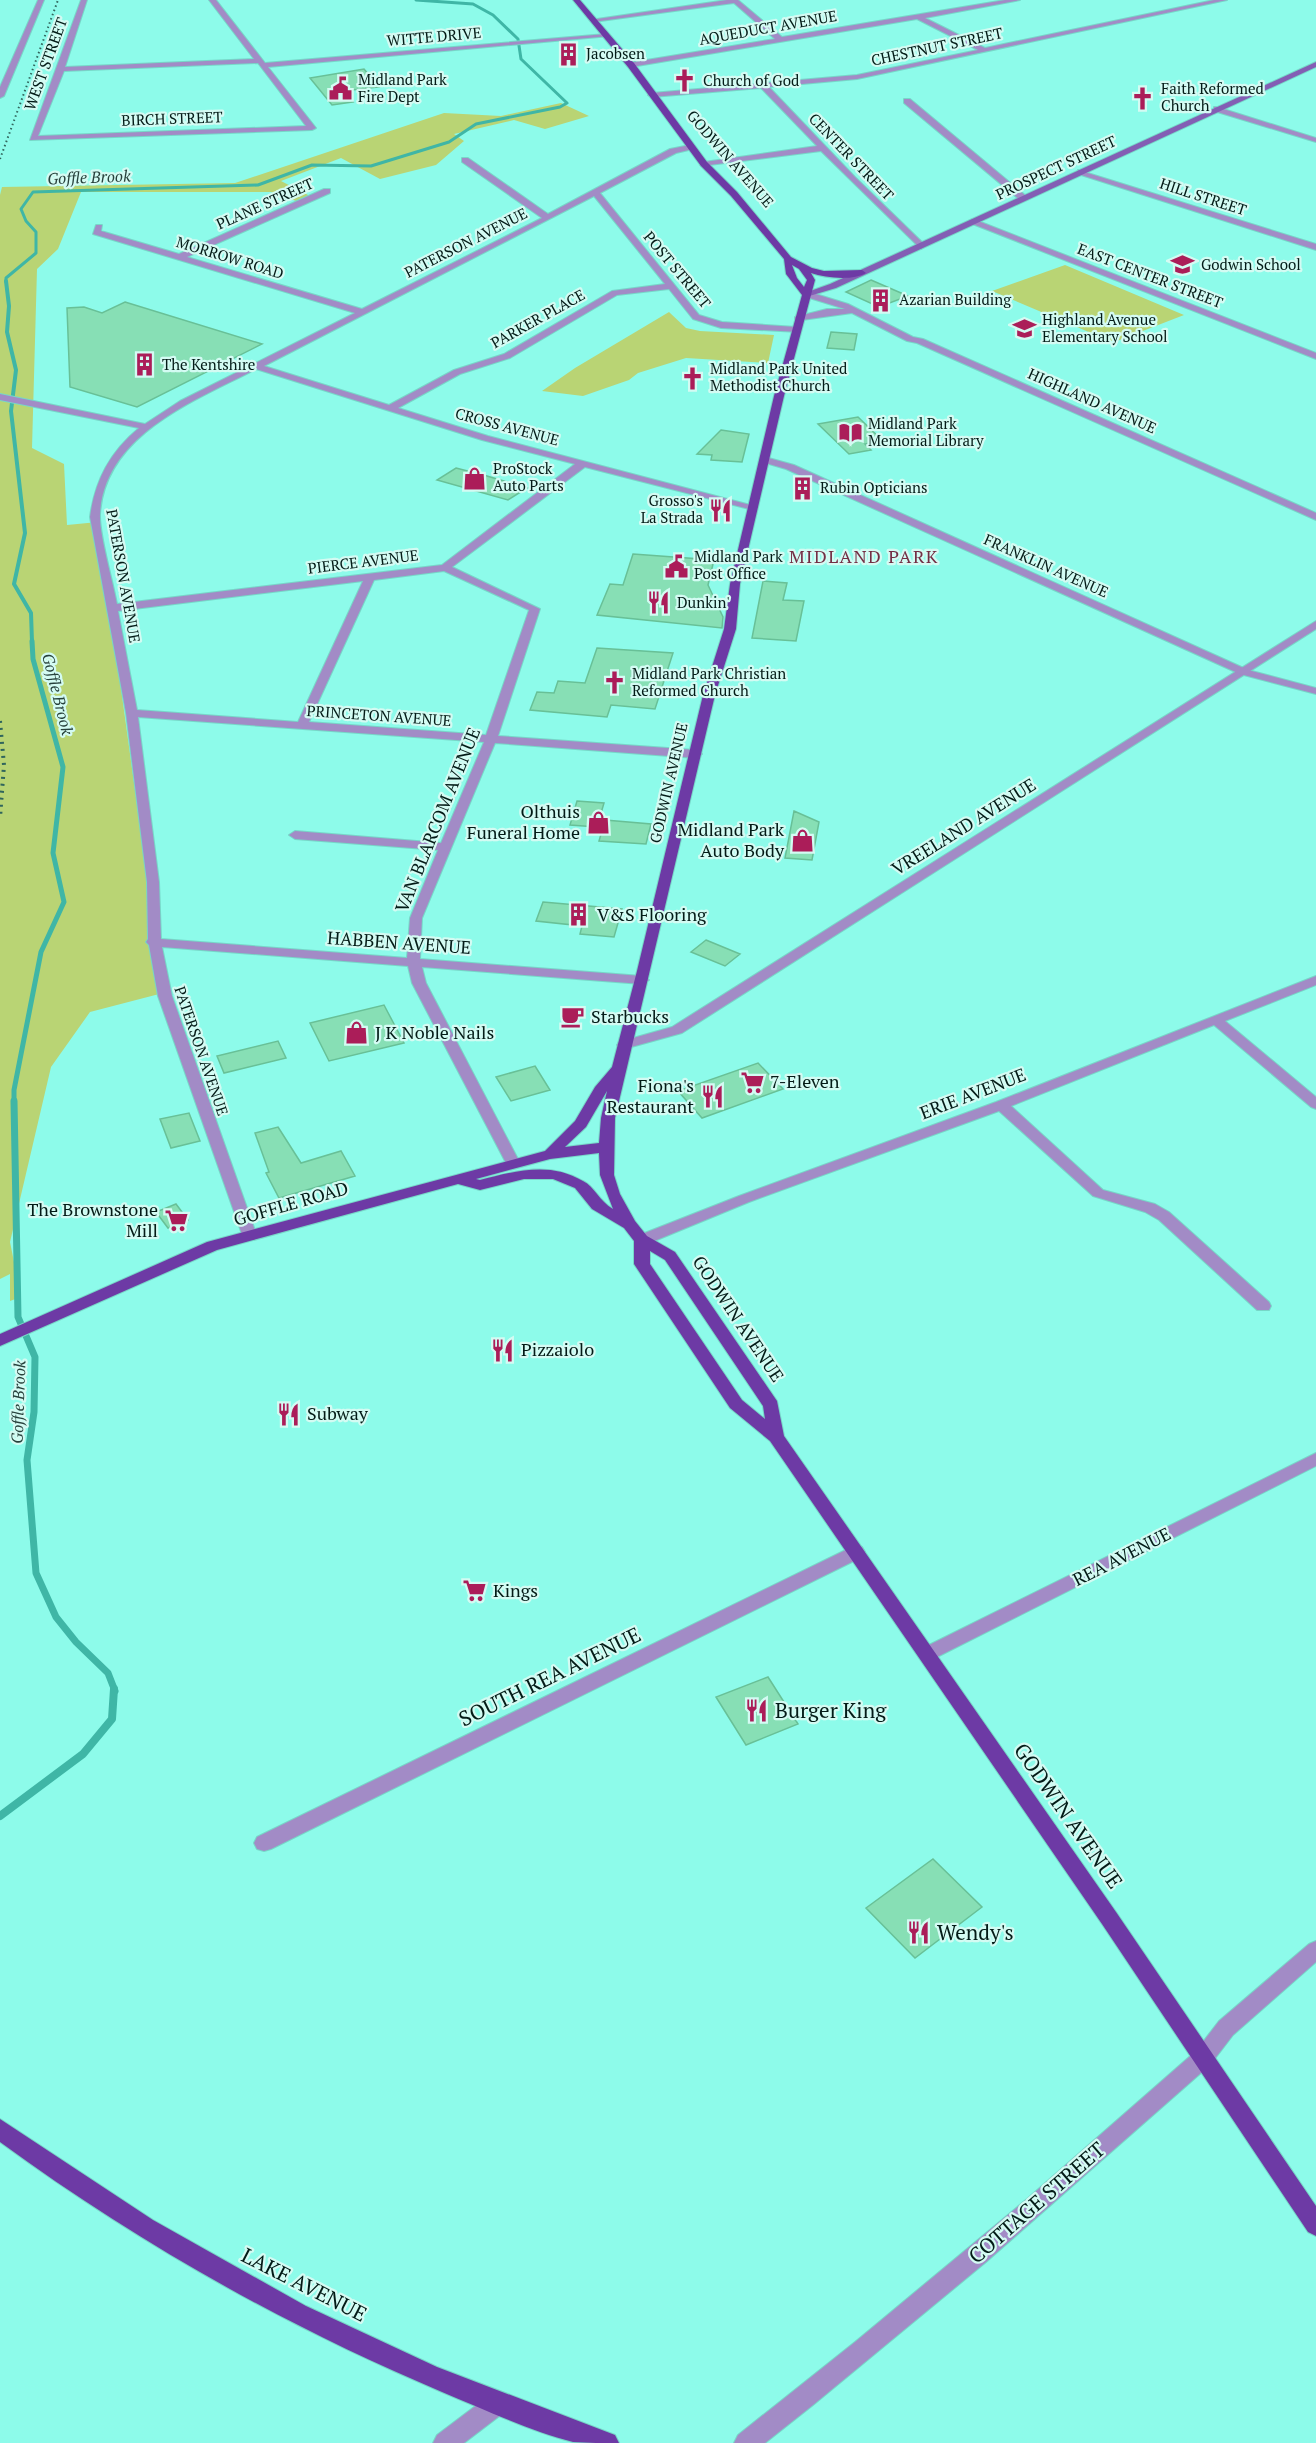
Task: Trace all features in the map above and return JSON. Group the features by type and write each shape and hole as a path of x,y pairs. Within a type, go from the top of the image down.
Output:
{"main road":[{"name":"GODWIN AVENUE","path":"576,0 631,65 704,164 734,194 788,259 802,267 811,280 797,325 735,584 730,629 709,695 642,980 619,1066 608,1118 606,1147 607,1175 613,1194 629,1224 642,1240 670,1256 771,1405 776,1437"},
{"name":"PROSPECT STREET","path":"806,294 833,286 862,273 1316,64"},
{"name":"GODWIN AVENUE","path":"788,259 787,267 793,281 806,294"},
{"path":"802,267 827,275 862,273"},
{"path":"550,1154 581,1124 600,1090 619,1066"},
{"name":"GOFFLE ROAD","path":"0,1340 212,1246 513,1163 550,1154 606,1147"},
{"path":"454,1178 480,1185 524,1174 555,1174 580,1185 597,1206 629,1224"},
{"name":"GODWIN AVENUE","path":"642,1240 642,1264 736,1404 776,1437 927,1654 1316,2225"},
{"name":"LAKE AVENUE","path":"0,2129 42,2160 176,2247 286,2307 404,2364 498,2403 607,2443"}],"street":[{"path":"0,96 41,0"},
{"name":"WEST STREET","path":"33,138 61,69 84,0"},
{"path":"212,0 261,63"},
{"name":"AQUEDUCT AVENUE","path":"631,65 1017,0"},
{"name":"CHESTNUT STREET","path":"652,95 857,77 1224,0"},
{"path":"593,20 735,1 780,39"},
{"path":"919,16 986,51"},
{"name":"WITTE DRIVE","path":"61,69 261,63 606,36"},
{"name":"BIRCH STREET","path":"33,138 312,128 261,63"},
{"name":"CENTER STREET","path":"764,86 822,148 921,246"},
{"path":"907,101 1023,198"},
{"path":"1218,109 1316,140"},
{"name":"PATERSON AVENUE","path":"249,1236 165,996 153,942 153,882 132,713 95,517 95,500 100,483 111,462 130,440 183,403 673,152 690,147"},
{"path":"704,164 822,148"},
{"path":"465,160 548,218"},
{"name":"HILL STREET","path":"1081,172 1316,247"},
{"name":"PLANE STREET","path":"180,257 327,191"},
{"name":"POST STREET","path":"595,192 692,313 702,321 721,326 797,325"},
{"name":"EAST CENTER STREET","path":"973,221 1316,356"},
{"name":"MORROW ROAD","path":"99,227 96,232 362,312"},
{"name":"PARKER PLACE","path":"390,408 457,372 507,357 615,293 672,286"},
{"name":"HIGHLAND AVENUE","path":"806,294 829,300 910,339 920,341 1316,517"},
{"name":"HIGHLAND AVENUE","path":"797,325 827,312 838,310 855,313"},
{"name":"CROSS AVENUE","path":"255,366 485,438 753,507"},
{"path":"0,397 146,427"},
{"name":"FRANKLIN AVENUE","path":"765,460 790,466 1244,672 1316,691"},
{"name":"PIERCE AVENUE","path":"112,608 445,568 583,463"},
{"name":"VAN BLARCOM AVENUE","path":"445,568 535,609 491,740 416,918 412,937 412,962 419,983 513,1163"},
{"path":"302,726 370,577"},
{"name":"VREELAND AVENUE","path":"624,1045 676,1030 1244,672 1316,624"},
{"name":"PRINCETON AVENUE","path":"132,713 696,754"},
{"path":"295,835 445,847"},
{"name":"HABBEN AVENUE","path":"153,942 642,980"},
{"name":"ERIE AVENUE","path":"642,1240 744,1199 1001,1105 1316,980"},
{"path":"1215,1019 1316,1104"},
{"path":"1001,1105 1088,1186 1112,1198 1150,1208 1164,1216 1263,1306"},
{"name":"REA AVENUE","path":"927,1654 1316,1460"},
{"name":"SOUTH REA AVENUE","path":"264,1843 856,1552"},
{"name":"COTTAGE STREET","path":"746,2443 834,2376 990,2245 1203,2058 1226,2028 1316,1950"},
{"path":"445,2443 498,2403"}],"green space":[{"path":"561,103 589,116 545,129 514,120 454,134 464,141 436,165 380,179 341,158 281,181 312,197 299,202 271,192 81,192 58,249 37,269 32,448 64,464 67,525 98,522 163,993 90,1012 51,1067 10,1242 21,1297 10,1301 10,1274 0,1279 0,195 2,187 235,183 444,113 501,116"},
{"path":"1065,265 1184,315 1117,341 1110,341 992,291"},
{"path":"669,312 686,328 700,331 774,335 768,363 686,358 638,373 629,380 583,396 542,391 575,368"}],"building":[{"name":"Midland Park Fire Dept","path":"364,69 379,87 343,91 353,102 332,105 310,78"},
{"name":"Azarian Building","path":"871,280 908,296 879,307 846,292"},
{"name":"The Kentshire","path":"125,302 262,344 137,407 70,387 67,308 84,307 102,313"},
{"path":"831,332 857,334 854,350 827,348"},
{"name":"Midland Park Memorial Library","path":"858,417 883,441 865,444 871,450 849,454 818,424"},
{"path":"721,430 749,434 742,462 711,460 712,455 697,454"},
{"name":"ProStock Auto Parts","path":"456,468 527,488 508,500 437,480"},
{"name":"Dunkin'","path":"633,554 714,560 708,585 723,617 722,628 597,615 610,584 623,585"},
{"path":"763,581 787,583 783,600 804,601 796,641 752,638"},
{"name":"Midland Park Christian Reformed Church","path":"597,648 673,653 655,709 611,705 607,717 530,710 537,692 554,693 558,681 585,683"},
{"path":"577,801 604,803 597,827 570,825"},
{"name":"Midland Park Auto Body","path":"794,811 819,822 812,860 785,858"},
{"path":"605,820 651,824 646,844 599,841"},
{"name":"V&S Flooring","path":"543,902 622,909 614,937 580,934 582,926 536,921"},
{"path":"706,940 740,954 725,966 691,952"},
{"name":"J K Noble Nails","path":"384,1005 404,1043 329,1061 310,1023"},
{"path":"278,1041 286,1058 224,1073 217,1056"},
{"path":"758,1063 783,1089 702,1118 678,1091"},
{"path":"535,1066 550,1090 511,1101 496,1077"},
{"path":"189,1113 200,1141 171,1148 160,1119"},
{"path":"278,1127 301,1163 341,1151 355,1176 279,1198 266,1173 269,1172 255,1133"},
{"path":"176,1204 188,1220 168,1228 156,1212"},
{"name":"Burger King","path":"768,1677 798,1724 746,1745 716,1697"},
{"name":"Wendy's","path":"933,1859 982,1907 915,1958 866,1908"}],"waterway":[{"name":"Goffle Brook","path":"6,281 6,278 36,253 36,232 26,221 21,209 33,192 258,185 312,165 371,166 449,142 476,124 560,107 567,103 521,59 518,39 493,15 473,4 416,0"},
{"name":"Goffle Brook","path":"6,281 9,306 7,332 16,370 11,411 25,533 14,584 31,613 32,642"},
{"name":"Goffle Brook","path":"14,1101 14,1090 41,952 64,902 53,853 63,767 33,659 32,641"},
{"name":"Goffle Brook","path":"14,1101 18,1317 35,1357 34,1412 27,1460 36,1573 56,1617 76,1642 108,1673 115,1691"},
{"name":"Goffle Brook","path":"0,1816 83,1754 112,1719 114,1689"}],"railway":[{"path":"0,159 58,0"},
{"path":"0,721 4,765 0,818"}],"place":[{"name":"Jacobsen","path":"568,54"},
{"name":"Church of God","path":"685,81"},
{"name":"Midland Park Fire Dept","path":"340,89"},
{"name":"Faith Reformed Church","path":"1143,98"},
{"name":"Godwin School","path":"1183,265"},
{"name":"Azarian Building","path":"881,300"},
{"name":"Highland Avenue Elementary School","path":"1024,329"},
{"name":"The Kentshire","path":"144,365"},
{"name":"Midland Park United Methodist Church","path":"692,378"},
{"name":"Midland Park Memorial Library","path":"850,433"},
{"name":"ProStock Auto Parts","path":"475,478"},
{"name":"Rubin Opticians","path":"802,488"},
{"name":"Grosso's La Strada","path":"721,510"},
{"name":"Midland Park Post Office","path":"676,566"},
{"name":"Dunkin'","path":"659,603"},
{"name":"Midland Park Christian Reformed Church","path":"614,683"},
{"name":"Olthuis Funeral Home","path":"598,822"},
{"name":"Midland Park Auto Body","path":"802,840"},
{"name":"V&S Flooring","path":"579,915"},
{"name":"Starbucks","path":"573,1017"},
{"name":"J K Noble Nails","path":"357,1033"},
{"name":"7-Eleven","path":"752,1082"},
{"name":"Fiona's Restaurant","path":"712,1096"},
{"name":"The Brownstone Mill","path":"176,1220"},
{"name":"Pizzaiolo","path":"503,1350"},
{"name":"Subway","path":"289,1414"},
{"name":"Kings","path":"475,1591"},
{"name":"Burger King","path":"757,1711"},
{"name":"Wendy's","path":"919,1933"}],"district":[{"name":"MIDLAND PARK","path":"864,557"}]}
